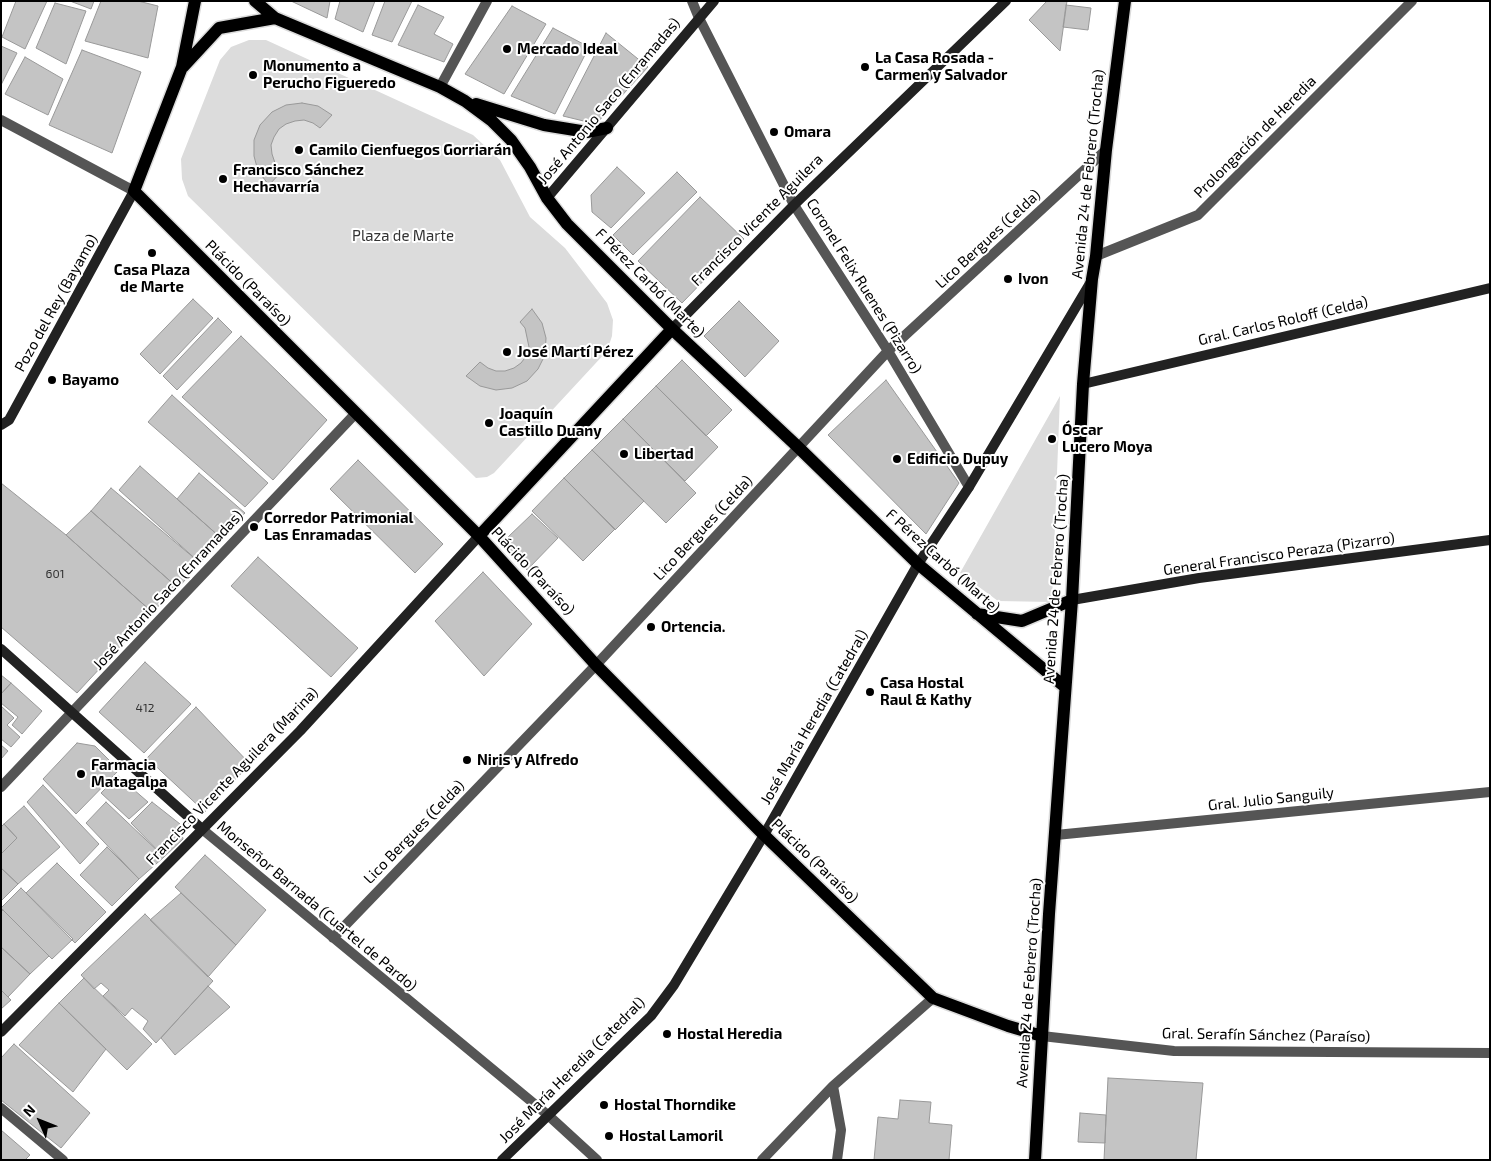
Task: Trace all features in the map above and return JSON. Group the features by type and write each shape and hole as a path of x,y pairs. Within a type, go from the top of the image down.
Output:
{"main road":[{"path":"134,191 182,67 195,1"},
{"name":"F Pérez Carbó (Marte)","path":"255,1 275,18 440,87 465,101 492,121 511,140 530,167 547,198 567,224 672,329 798,446 918,564 1065,687"},
{"name":"Avenida 24 de Febrero (Trocha)","path":"1035,1160 1072,600 1083,384 1106,150 1125,1"},
{"path":"182,67 219,28 275,18"},
{"path":"465,101 544,126 587,132 607,128"},
{"name":"Plácido (Paraíso)","path":"134,191 479,536 596,665 764,835 933,998 1008,1026 1042,1036"},
{"name":"Francisco Vicente Aguilera","path":"479,536 672,329"},
{"path":"977,614 1022,620 1072,600"}],"street":[{"path":"440,87 487,1"},
{"name":"Coronel Felix Ruenes (Pizarro)","path":"692,1 794,205 888,351 969,487"},
{"name":"José Antonio Saco (Enramadas)","path":"547,198 714,1"},
{"name":"Francisco Vicente Aguilera","path":"672,329 794,205 1006,1"},
{"name":"Prolongación de Heredia","path":"1096,256 1198,215 1412,1"},
{"name":"Plácido (Paraíso)","path":"1,120 134,191"},
{"name":"Lico Bergues (Celda)","path":"333,938 596,665 888,351 1106,150"},
{"name":"Pozo del Rey (Bayamo)","path":"1,425 9,420 134,191"},
{"name":"José María Heredia (Catedral)","path":"502,1160 651,1016 674,985 764,835 918,564 969,487 1092,279"},
{"name":"Gral. Carlos Roloff (Celda)","path":"1083,384 1490,288"},
{"name":"José Antonio Saco (Enramadas)","path":"1,787 356,413"},
{"name":"Francisco Vicente Aguilera (Marina)","path":"1,1032 300,730 479,536"},
{"name":"General Francisco Peraza (Pizarro)","path":"1072,600 1199,578 1490,540"},
{"name":"Monseñor Barnada (Cuartel de Pardo)","path":"1,649 202,829 549,1116 597,1160"},
{"name":"Gral. Julio Sanguily","path":"1056,835 1490,792"},
{"path":"762,1160 833,1086 933,998"},
{"name":"Gral. Serafín Sánchez (Paraíso)","path":"1042,1036 1174,1051 1490,1053"},
{"path":"833,1086 841,1130 837,1160"},
{"path":"1,1108 63,1160"}],"green space":[{"name":"Plaza de Marte","path":"249,40 266,40 473,135 500,160 530,217 565,248 607,303 613,320 612,336 607,351 494,473 487,477 476,478 188,196 182,179 181,159 220,60 231,47"},
{"path":"1060,396 1052,602 998,601 960,573"}],"building":[{"path":"16,1 47,1 25,49 2,37"},
{"path":"70,1 94,1 91,9"},
{"path":"101,1 138,1 158,6 148,58 85,41"},
{"path":"291,1 330,1 327,18"},
{"path":"340,1 375,1 363,32 335,19"},
{"path":"385,1 412,1 392,42 372,35"},
{"path":"1047,1 1067,1 1060,51 1029,20"},
{"path":"55,3 86,11 66,64 36,48"},
{"path":"418,5 444,17 434,34 453,44 444,62 398,45"},
{"path":"1066,5 1091,8 1088,30 1063,27"},
{"name":"Mercado Ideal","path":"512,6 546,24 504,94 465,74"},
{"path":"553,28 589,47 555,114 511,96"},
{"path":"606,33 648,67 596,124 563,116"},
{"path":"1,46 17,53 1,85"},
{"path":"82,50 141,72 112,153 49,125"},
{"path":"25,57 63,79 48,115 5,94"},
{"path":"302,103 318,106 332,115 320,128 304,120 286,124 279,129 271,145 275,163 282,171 269,185 258,171 254,156 254,140 260,125 272,112 286,105"},
{"path":"617,167 645,193 611,228 592,212 591,195"},
{"path":"677,172 697,192 633,255 613,235"},
{"path":"700,197 744,239 682,303 638,261"},
{"path":"193,299 213,318 160,374 140,354"},
{"path":"739,301 779,341 745,377 704,336"},
{"path":"532,309 542,323 546,338 545,355 538,369 527,381 512,388 496,390 480,386 466,376 480,362 496,371 505,371 521,363 527,355 529,347 525,328 520,322"},
{"path":"218,318 232,332 177,390 163,376"},
{"path":"241,336 327,420 273,480 182,397"},
{"path":"682,360 732,410 706,436 656,386"},
{"name":"Edificio Dupuy","path":"886,380 959,483 926,534 828,435"},
{"path":"656,386 718,447 685,481 623,419"},
{"path":"172,395 268,483 245,507 148,422"},
{"path":"623,419 696,493 666,523 592,450"},
{"path":"592,450 644,501 615,530 564,478"},
{"path":"358,460 443,544 415,573 330,489"},
{"path":"140,466 221,538 200,563 119,490"},
{"path":"199,473 245,513 221,538 177,499"},
{"path":"564,478 615,529 583,561 532,511"},
{"path":"1,483 66,535 152,612 77,693 1,627"},
{"path":"111,488 200,563 178,588 91,511"},
{"path":"91,511 178,588 152,612 66,535"},
{"path":"532,514 558,538 527,570 508,550 508,537"},
{"path":"258,557 358,648 331,677 231,586"},
{"path":"483,572 532,624 484,676 435,621"},
{"path":"145,662 191,704 144,753 99,712"},
{"path":"1,675 11,683 1,694"},
{"path":"11,683 42,711 22,734 12,725 18,717 1,703 1,694"},
{"path":"1,706 14,718 7,725 20,737 11,747 1,739"},
{"path":"196,707 250,764 205,812 147,758"},
{"name":"Farmacia Matagalpa","path":"77,743 95,746 119,770 76,814 43,779"},
{"path":"1,745 8,751 1,759"},
{"path":"118,776 148,802 129,819 101,793"},
{"path":"43,785 99,844 80,864 27,802"},
{"path":"106,802 164,857 139,879 86,823"},
{"path":"152,802 180,824 183,839 164,857 131,823"},
{"path":"24,806 60,847 18,884 1,868 1,854 17,838 4,824"},
{"path":"4,824 17,838 1,854 1,827"},
{"path":"107,847 139,879 112,906 80,875"},
{"path":"205,855 266,910 236,945 175,887"},
{"path":"57,863 106,912 75,943 26,893"},
{"path":"1,868 18,884 1,901"},
{"path":"21,888 73,939 52,959 1,908"},
{"path":"181,893 236,945 208,977 150,920"},
{"path":"3,910 49,956 30,974 1,947 1,912"},
{"path":"145,914 213,981 156,1043 143,1029 148,1021 132,1008 125,1016 103,996 109,990 101,983 94,989 81,975"},
{"path":"1,947 30,974 8,997 1,990"},
{"path":"84,978 152,1044 127,1070 59,1003"},
{"path":"208,986 230,1007 175,1055 161,1038"},
{"path":"1,990 11,1000 1,1009"},
{"path":"59,1003 106,1049 73,1092 19,1045"},
{"path":"14,1044 90,1113 61,1148 1,1100 1,1058"},
{"path":"1108,1078 1203,1083 1196,1160 1104,1160"},
{"path":"900,1100 931,1102 929,1123 952,1125 949,1160 874,1160 878,1117 898,1119"},
{"path":"1080,1113 1106,1115 1105,1143 1078,1142"},
{"path":"1,1130 30,1155 25,1160 1,1160"}],"place":[{"name":"Mercado Ideal","path":"507,49"},
{"name":"La Casa Rosada - Carmen y Salvador","path":"865,67"},
{"name":"Monumento a Perucho Figueredo","path":"253,75"},
{"name":"Omara","path":"774,132"},
{"name":"Camilo Cienfuegos Gorriarán","path":"299,150"},
{"name":"Francisco Sánchez Hechavarría","path":"223,179"},
{"name":"Casa Plaza de Marte","path":"152,253"},
{"name":"Ivon","path":"1008,279"},
{"name":"José Martí Pérez","path":"507,352"},
{"name":"Bayamo","path":"52,380"},
{"name":"Joaquín Castillo Duany","path":"489,423"},
{"name":"Óscar Lucero Moya","path":"1052,439"},
{"name":"Libertad","path":"624,454"},
{"name":"Edificio Dupuy","path":"897,459"},
{"name":"Corredor Patrimonial Las Enramadas","path":"254,527"},
{"name":"Ortencia.","path":"651,627"},
{"name":"Casa Hostal Raul & Kathy","path":"870,692"},
{"name":"Niris y Alfredo","path":"467,760"},
{"name":"Farmacia Matagalpa","path":"81,774"},
{"name":"Hostal Heredia","path":"667,1034"},
{"name":"Hostal Thorndike","path":"604,1105"},
{"name":"Hostal Lamoril","path":"609,1136"}]}
